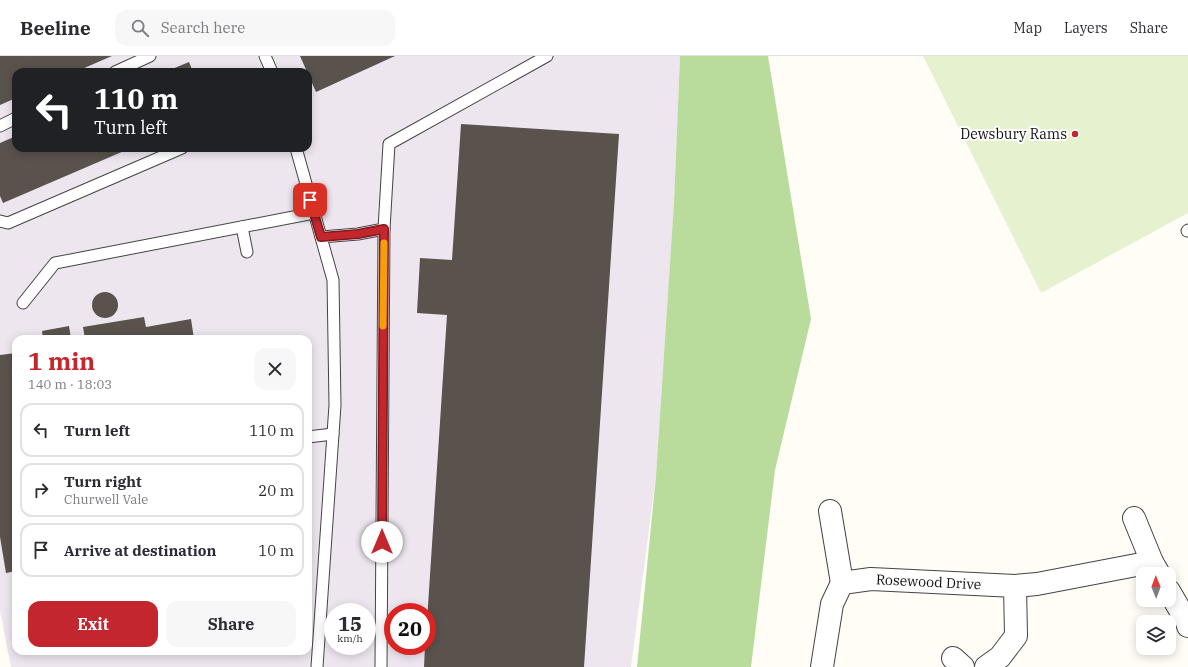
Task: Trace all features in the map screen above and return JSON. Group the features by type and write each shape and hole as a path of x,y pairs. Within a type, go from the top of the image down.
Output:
{"street":[{"path":"822,667 832,604 842,583 830,511"},
{"name":"Rosewood Drive","path":"1134,518 1155,567"},
{"name":"Rosewood Drive","path":"842,583 872,580 1016,586 1136,571"},
{"path":"986,667 1000,657 1016,636 1016,586"},
{"path":"1176,603 1188,626"}],"lane":[{"path":"124,68 150,56"},
{"path":"265,56 270,68"},
{"path":"381,667 384,229 389,144 548,56"},
{"path":"0,126 12,120"},
{"path":"0,221 8,223 173,152"},
{"path":"297,152 333,280 335,405 317,667"},
{"path":"22,303 55,263 314,213"},
{"path":"242,227 247,252"},
{"path":"321,237 358,234 384,229"},
{"path":"312,437 333,434"}],"shaded area":[{"path":"0,56 680,56 674,202 656,476 631,667 11,667 0,611"}],"green space":[{"path":"680,56 768,56 811,319 775,470 751,667 637,667 656,476 674,202"},
{"name":"Dewsbury Rams","path":"923,56 1188,56 1188,213 1041,293"}],"building":[{"path":"0,56 112,56 84,68 12,68 12,100 0,105"},
{"path":"300,56 395,56 316,92 312,83 312,68 305,68"},
{"path":"189,62 191,68 175,68"},
{"path":"461,124 619,134 584,667 424,667 425,655 436,655 436,603 428,603 447,315 417,313 420,258 452,260"},
{"path":"12,138 12,152 122,152 3,203 0,196 0,143"},
{"path":"105,292 114,296 118,305 114,314 105,318 96,314 92,305 96,296"},
{"path":"144,317 146,327 191,319 193,335 84,335 83,327"},
{"path":"69,326 70,335 42,335 42,331"},
{"path":"12,354 12,572 6,573 0,537 0,355"}],"slow traffic":[{"path":"383,326 384,243"}],"place":[{"name":"Dewsbury Rams","path":"1075,134"}],"route":[{"path":"310,200 321,237 358,234 384,229 382,542"}]}
